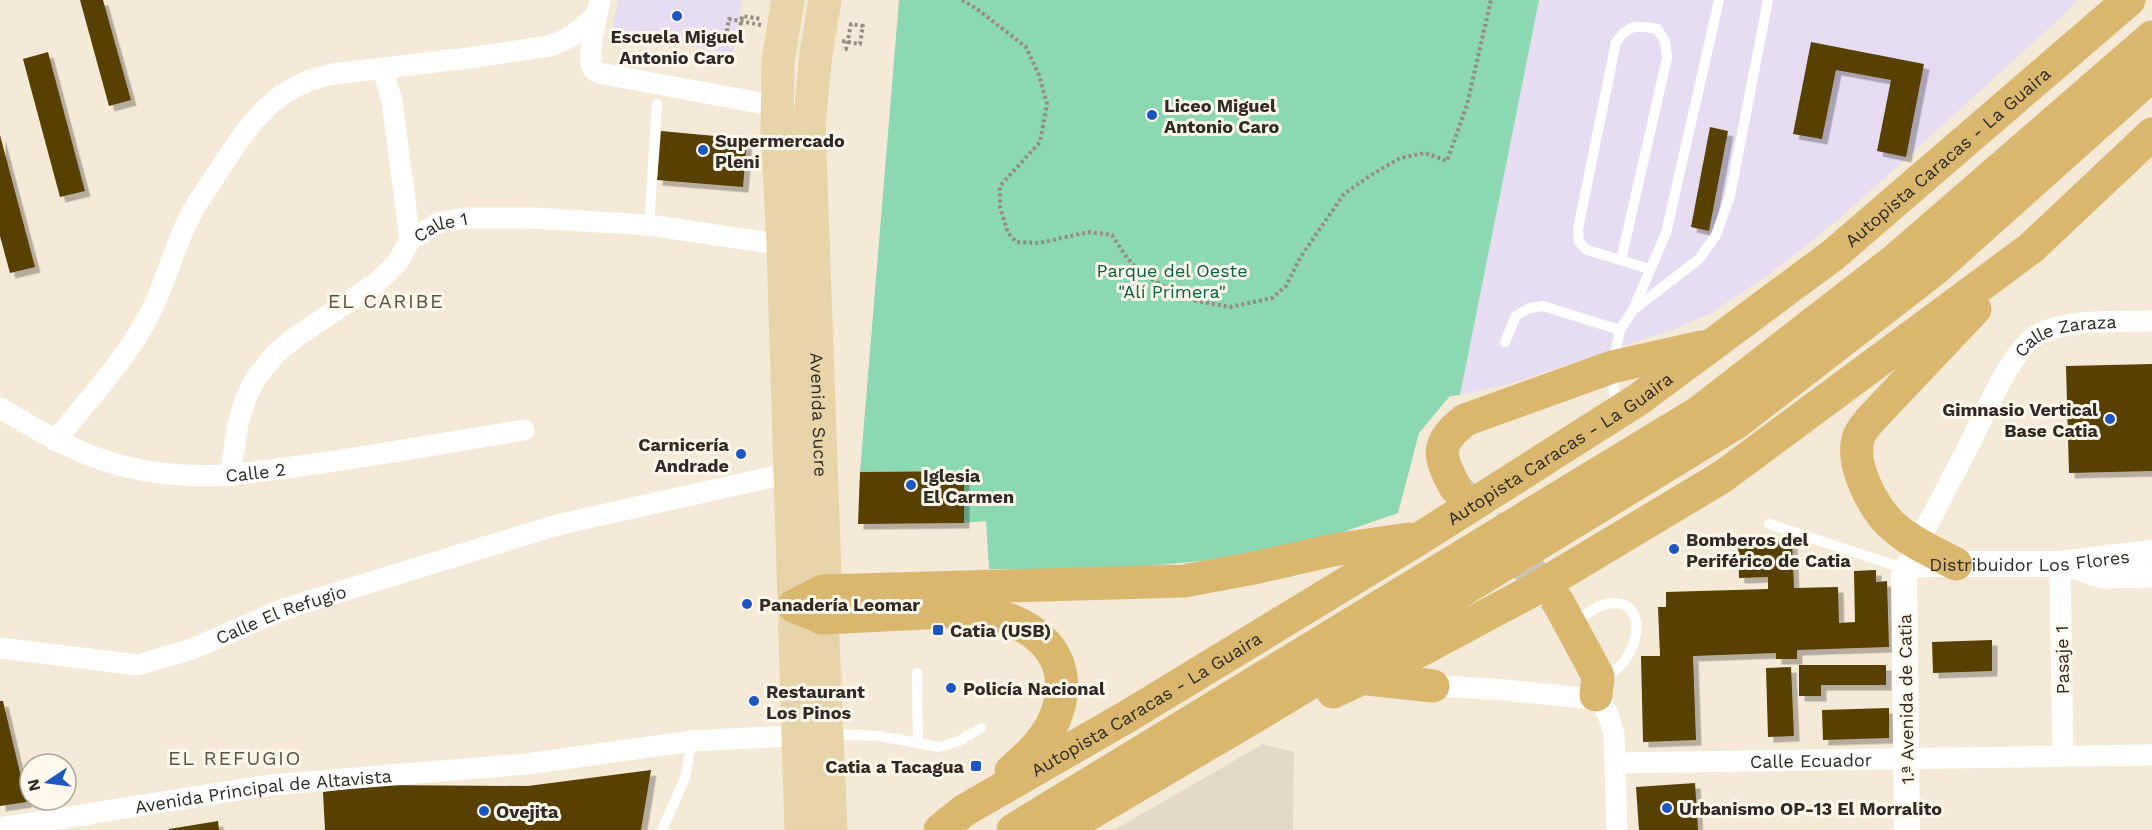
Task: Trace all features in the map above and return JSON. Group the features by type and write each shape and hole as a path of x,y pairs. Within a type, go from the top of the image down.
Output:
{"highway":[{"name":"Autopista Caracas - La Guaira","path":"952,820 1433,531 1616,414 1715,344 1833,255 2129,0"},
{"name":"Autopista Caracas - La Guaira","path":"1013,830 1699,411 1895,260 2152,37"},
{"path":"1062,830 1264,711 1736,423 1934,270 2152,75"},
{"path":"2045,170 2152,115"},
{"path":"1956,564 1912,556 1865,487 1857,457 1859,436 1870,420 2031,248 2152,134"},
{"path":"1264,711 1303,708 1359,678 1425,648 1537,588 1722,477 2031,248"},
{"path":"1455,487 1444,467 1442,449 1448,434 1465,420 1612,367 1715,344"},
{"path":"1366,614 1433,531"},
{"path":"813,605 1184,581 1433,531"},
{"path":"813,605 989,612 1038,634 1052,652 1063,690 1055,719 1043,740 1023,761 952,820"},
{"path":"1565,613 1597,686"},
{"path":"1425,648 1422,661 1426,675 1433,686"},
{"path":"1359,678 1433,686"}],"main road":[{"name":"Avenida Sucre","path":"788,0 779,49 776,83 790,473 813,605 811,734 801,830"},
{"name":"Avenida Sucre","path":"813,605 825,573 810,174 811,107 825,0"},
{"name":"Avenida Sucre","path":"811,734 831,830"}],"street":[{"path":"599,7 592,43 592,66 601,73 777,106 811,107"},
{"path":"55,441 133,341 153,305 189,216 244,132 264,109 285,91 312,78 550,46 571,37 599,7"},
{"path":"384,69 392,101 410,240"},
{"name":"Calle 1","path":"230,476 238,424 245,400 256,378 276,353 375,284 397,263 410,240 438,223 465,218 533,218 649,225 783,246"},
{"name":"Calle Zaraza","path":"1912,556 2002,380 2024,346 2036,335 2051,329 2080,323 2152,321"},
{"name":"Calle 2","path":"0,408 55,441 131,468 194,477 230,476 376,455 524,430"},
{"name":"Calle El Refugio","path":"0,648 138,665 192,650 284,609 556,525 790,473"},
{"name":"Distribuidor Los Flores","path":"1956,564 2060,564 2152,553"},
{"name":"1.ª Avenida de Catia","path":"1907,830 1904,575 1912,556"},
{"path":"2060,564 2103,578 2152,577"},
{"name":"Pasaje 1","path":"2060,564 2063,756"},
{"path":"1433,686 1496,689 1583,698 1597,686 1614,734 1617,830"},
{"name":"Avenida Principal de Altavista","path":"0,828 270,785 527,764 692,741 811,734"},
{"name":"Calle Ecuador","path":"1616,763 2152,755"}],"lane":[{"path":"1616,414 1612,367 1620,330 1633,310 1666,233 1719,0"},
{"path":"1633,310 1699,259 1716,235 1730,196 1768,0"},
{"path":"1621,260 1667,58 1665,41 1657,29 1636,25 1623,32 1616,42 1578,229 1579,242 1587,250 1650,269"},
{"path":"649,225 657,104"},
{"path":"1505,342 1516,316 1529,308 1543,306 1620,330"},
{"path":"1769,524 1912,556"},
{"path":"1565,613 1605,604 1622,605 1628,607 1633,613 1637,633 1633,650 1597,686"},
{"path":"917,673 918,744"},
{"path":"811,734 879,736 939,747 959,741 981,728"},
{"path":"662,830 685,778 692,741"}],"path":[{"path":"962,0 1026,47 1039,75 1047,104 1040,142 1000,186 1000,207 1008,233 1017,242 1040,243 1089,232 1112,235 1139,271 1163,286 1196,301 1230,307 1272,298 1286,286 1300,258 1344,194 1400,158 1425,153 1448,161 1467,105 1491,0"},
{"path":"729,19 726,38 738,40 742,16"},
{"path":"846,49 851,24 864,26 860,45"}],"shaded area":[{"name":"Escuela Miguel Antonio Caro","path":"618,0 742,0 733,54 612,32"},
{"path":"1539,0 2077,0 2067,12 1839,219 1771,273 1709,314 1677,328 1516,382 1460,395"},
{"path":"1263,744 1294,752 1293,830 1114,830"}],"green space":[{"name":"Parque del Oeste \"Alí Primera\"","path":"899,0 1539,0 1460,395 1450,396 1419,433 1398,513 1320,540 1201,561 1105,570 989,569 986,521 964,523 964,471 860,472"}],"building":[{"path":"80,0 103,0 131,100 109,106"},
{"path":"1811,42 1924,64 1906,157 1877,151 1891,80 1836,70 1822,139 1793,134"},
{"path":"48,52 85,191 60,197 23,59"},
{"path":"1710,127 1728,131 1709,231 1691,227"},
{"name":"Supermercado Pleni","path":"661,131 747,139 743,187 657,180"},
{"path":"0,135 35,267 10,273 0,236"},
{"name":"Gimnasio Vertical Base Catia","path":"2152,364 2152,471 2069,473 2066,366"},
{"name":"Iglesia El Carmen","path":"964,471 964,523 858,524 860,472"},
{"path":"1792,541 1794,588 1838,587 1839,623 1855,622 1854,571 1876,570 1876,582 1887,581 1889,647 1797,650 1797,659 1776,659 1776,653 1693,656 1696,740 1643,742 1641,656 1660,656 1658,607 1666,607 1666,592 1768,589 1768,577 1739,578 1738,543"},
{"path":"1992,640 1992,671 1933,673 1932,642"},
{"path":"1799,665 1886,665 1886,685 1821,685 1821,696 1799,696"},
{"path":"1791,667 1794,736 1768,737 1766,668"},
{"path":"0,701 3,701 18,764 18,803 0,806"},
{"path":"1889,708 1889,738 1823,740 1822,710"},
{"name":"Ovejita","path":"651,770 641,830 325,830 323,792 378,785 528,786"},
{"name":"Urbanismo OP-13 El Morralito","path":"1695,783 1698,830 1639,830 1636,787"},
{"path":"218,821 219,830 169,830 169,829"}],"tunnel":[{"path":"1455,487 1558,602"}],"place":[{"name":"Escuela Miguel Antonio Caro","path":"677,16"},
{"name":"Liceo Miguel Antonio Caro","path":"1152,115"},
{"name":"Supermercado Pleni","path":"703,150"},
{"name":"Gimnasio Vertical Base Catia","path":"2110,419"},
{"name":"Carnicería Andrade","path":"741,454"},
{"name":"Iglesia El Carmen","path":"911,485"},
{"name":"Bomberos del Periférico de Catia","path":"1674,549"},
{"name":"Panadería Leomar","path":"747,604"},
{"name":"Catia (USB)","path":"938,630"},
{"name":"Policía Nacional","path":"951,688"},
{"name":"Restaurant Los Pinos","path":"754,701"},
{"name":"Catia a Tacagua","path":"976,766"},
{"name":"Urbanismo OP-13 El Morralito","path":"1667,808"},
{"name":"Ovejita","path":"484,811"}],"district":[{"name":"EL CARIBE","path":"386,301"},
{"name":"EL REFUGIO","path":"235,758"}]}
